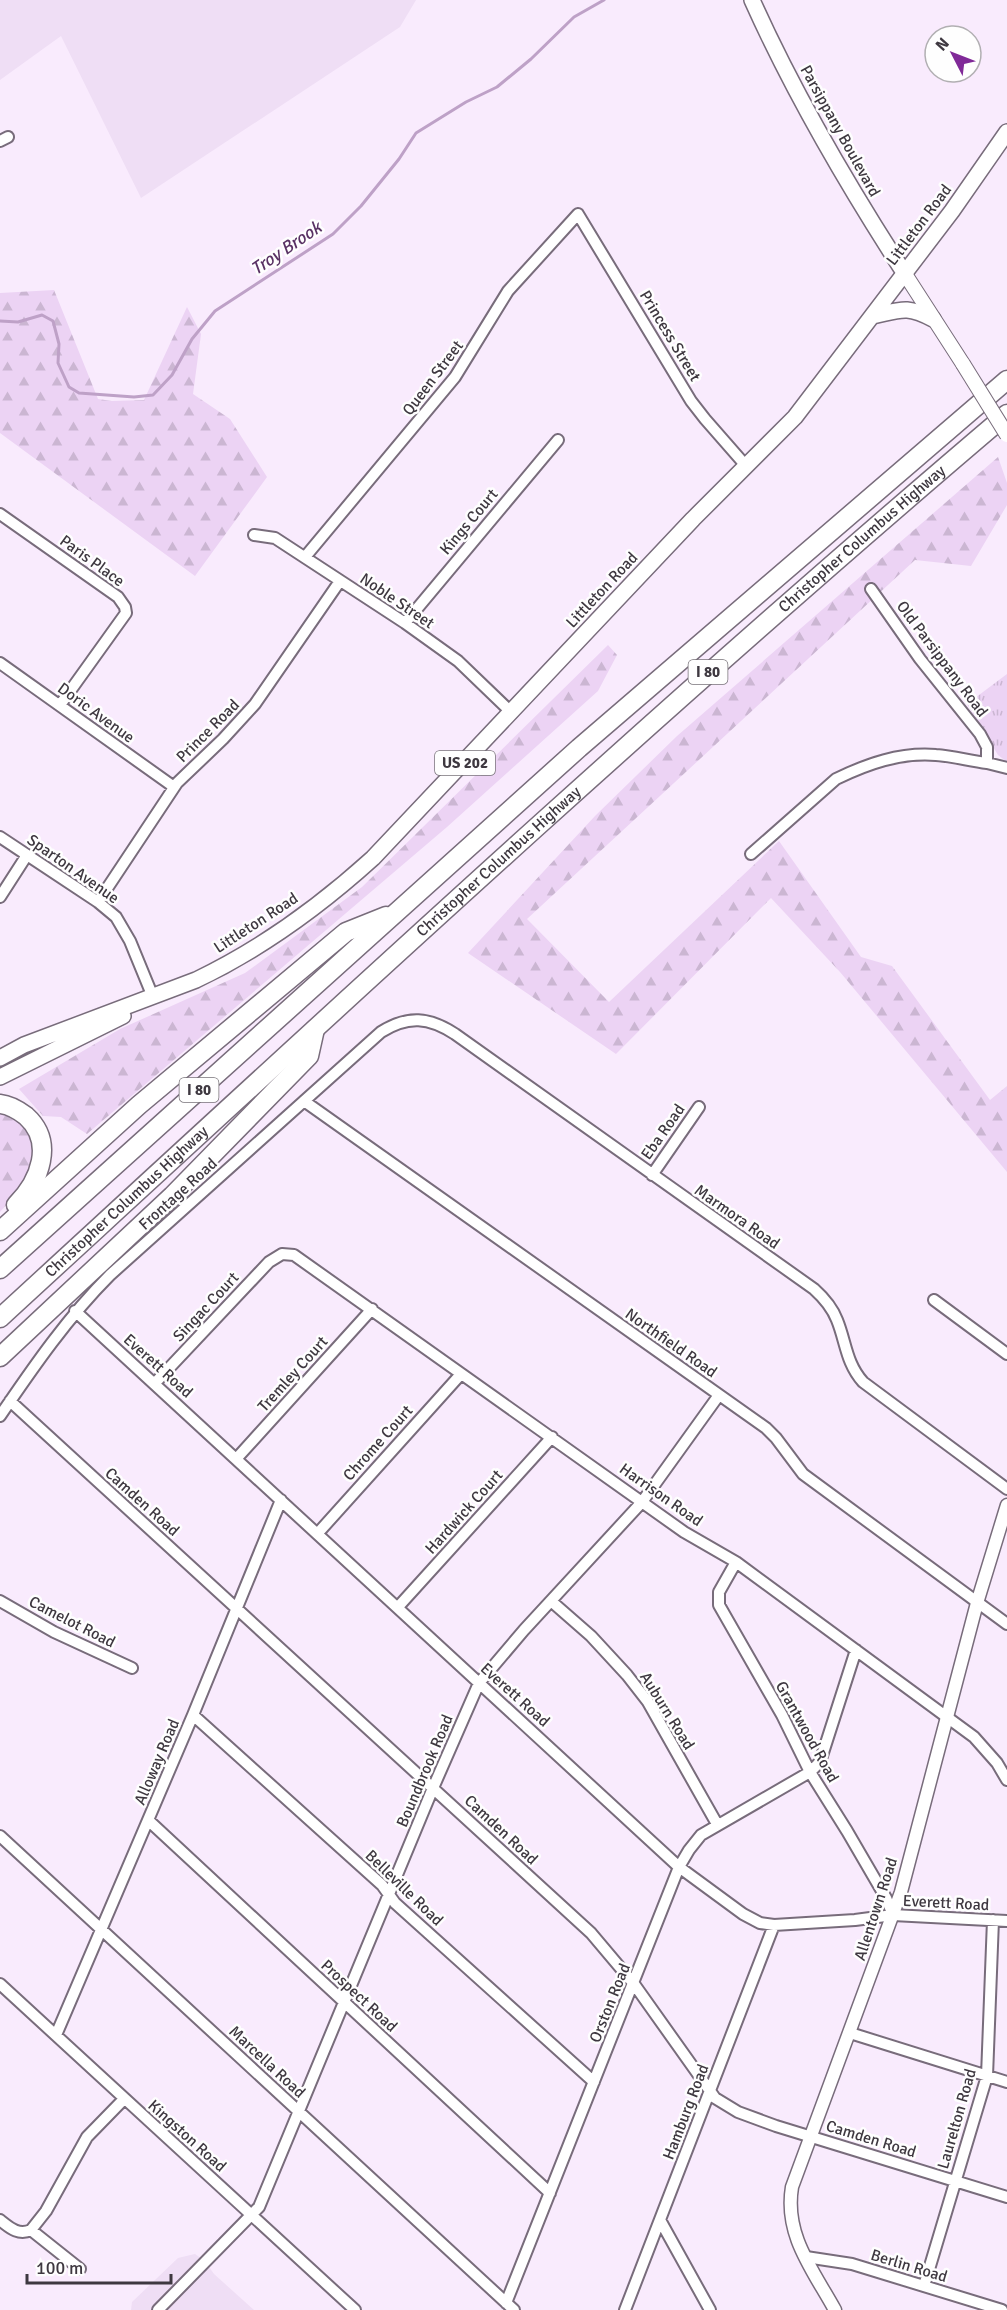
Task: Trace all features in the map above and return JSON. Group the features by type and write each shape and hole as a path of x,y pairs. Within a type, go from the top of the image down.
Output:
{"highway":[{"name":"Christopher Columbus Highway","path":"0,1269 614,717 1007,380"},
{"name":"Christopher Columbus Highway","path":"0,1318 748,637 1007,414"},
{"path":"0,1231 139,1105 346,932 399,910"},
{"path":"0,1357 171,1196 309,1056 315,1029"},
{"path":"0,1104 18,1110 30,1120 39,1134 42,1152 35,1179 21,1200 0,1221"}],"main road":[{"name":"Parsippany Boulevard","path":"752,0 768,37 814,125 905,274"},
{"name":"Littleton Road","path":"0,1058 24,1045 220,969 289,925 338,888 396,835 693,519 795,417 973,183 1007,132"},
{"path":"905,274 1007,435"},
{"path":"873,316 906,309 917,311 933,319"},
{"name":"Littleton Road","path":"0,1077 111,1023 153,996"}],"street":[{"name":"Princess Street","path":"578,214 691,401 747,467"},
{"name":"Queen Street","path":"305,557 455,377 508,291 578,214"},
{"name":"Kings Court","path":"405,623 558,440"},
{"name":"Paris Place","path":"0,514 118,597 125,606 126,613 60,705"},
{"name":"Noble Street","path":"254,535 275,538 405,623 458,661 512,713"},
{"name":"Prince Road","path":"98,902 174,787 255,704 340,581"},
{"name":"Old Parsippany Road","path":"871,589 920,659 980,734 987,747 987,764"},
{"name":"Doric Avenue","path":"0,663 174,787"},
{"path":"751,854 836,779 886,759 912,755 936,755 1007,768"},
{"name":"Sparton Avenue","path":"0,837 108,909 121,924 153,996"},
{"path":"0,897 27,855"},
{"name":"Marmora Road","path":"403,1021 420,1020 440,1025 814,1289 825,1299 837,1317 847,1357 862,1382 1007,1489"},
{"name":"Frontage Road","path":"0,1416 75,1311 110,1275 381,1032 403,1021"},
{"name":"Northfield Road","path":"304,1101 771,1433 803,1474 1007,1624"},
{"name":"Eba Road","path":"652,1175 699,1107"},
{"name":"Harrison Road","path":"282,1254 294,1255 684,1532 736,1562 974,1737 984,1747 1007,1780"},
{"name":"Singac Court","path":"155,1383 269,1262 282,1254"},
{"path":"934,1300 1007,1354"},
{"name":"Tremley Court","path":"237,1458 372,1310"},
{"name":"Everett Road","path":"75,1311 679,1867 748,1918 774,1925 844,1921 893,1915 1007,1921"},
{"name":"Chrome Court","path":"318,1533 461,1374"},
{"name":"Boundbrook Road","path":"158,2310 259,2207 479,1683 550,1601 642,1502 718,1395"},
{"name":"Camden Road","path":"10,1401 591,1933 634,1984 715,2098 738,2112 1007,2197"},
{"name":"Hardwick Court","path":"398,1607 552,1437"},
{"name":"Alloway Road","path":"56,2035 194,1714 281,1500"},
{"name":"Allentown Road","path":"835,2310 792,2226 790,2200 792,2187 809,2136 893,1915 977,1603 1007,1505"},
{"name":"Grantwood Road","path":"736,1562 719,1592 719,1605 782,1715 810,1772 886,1898 893,1915"},
{"name":"Camelot Road","path":"0,1601 54,1632 132,1668"},
{"name":"Auburn Road","path":"550,1601 591,1636 648,1702 717,1824"},
{"path":"810,1772 820,1762 855,1650"},
{"name":"Belleville Road","path":"194,1714 594,2082"},
{"name":"Orston Road","path":"510,2306 550,2193 679,1867 688,1850 701,1835 717,1824 810,1772"},
{"name":"Prospect Road","path":"148,1820 550,2193"},
{"name":"Marcella Road","path":"0,1836 510,2306"},
{"name":"Laurelton Road","path":"924,2286 987,2076 993,1920"},
{"name":"Hamburg Road","path":"625,2310 774,1925"},
{"name":"Kingston Road","path":"0,1984 355,2310"},
{"path":"850,2033 1007,2082"},
{"path":"0,2220 22,2233 31,2230 46,2211 87,2137 124,2099"},
{"path":"660,2220 710,2310"},
{"path":"31,2230 80,2269"},
{"name":"Berlin Road","path":"806,2257 852,2264 1002,2310"}],"shaded area":[{"path":"0,0 416,0 400,27 141,198 61,36 0,80"},
{"path":"195,2254 205,2261 214,2274 254,2310 131,2310 132,2302 178,2258"}],"green space":[{"path":"54,290 98,399 144,400 187,307 201,334 193,394 230,419 267,477 195,576 0,433 0,293"},
{"path":"998,457 1007,483 1007,505 971,566 915,560 527,919 609,1002 779,841 861,957 892,966 990,1100 1007,1086 1007,1172 840,972 771,898 616,1054 468,953 595,816 677,736"},
{"path":"608,645 617,655 598,691 447,827 87,1134 61,1117 43,1116 19,1089 120,1029 245,973 362,887"},
{"path":"1007,674 1007,762 998,755 967,704"},
{"path":"0,1110 30,1128 37,1145 25,1183 0,1212"}],"waterway":[{"name":"Troy Brook","path":"0,321 18,322 42,315 53,321 59,344 58,363 69,387 79,393 134,397 153,395 172,375 192,339 215,311 333,234 361,206 399,159 416,133 466,102 497,87 531,59 574,17 604,0"}]}
